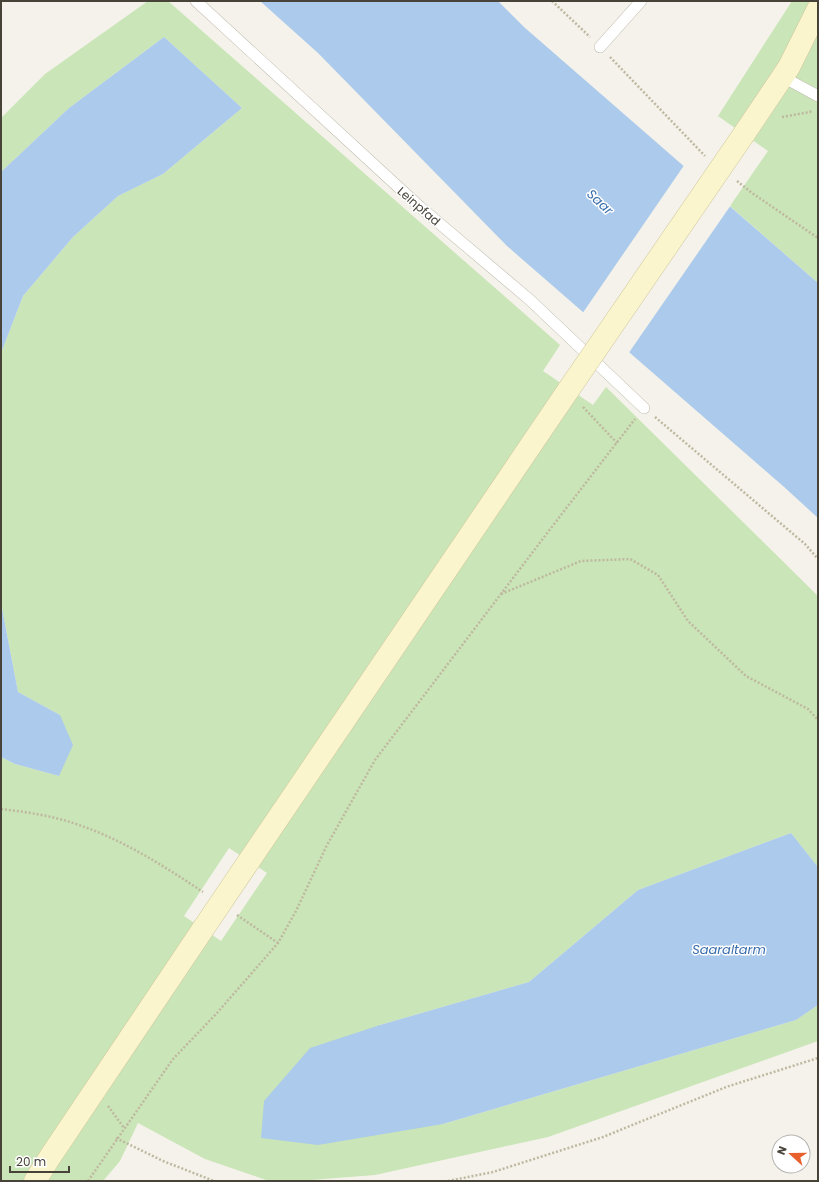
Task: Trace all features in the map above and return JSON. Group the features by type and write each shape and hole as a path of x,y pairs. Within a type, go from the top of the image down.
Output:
{"main road":[{"path":"786,72 818,8"},
{"path":"36,1181 50,1157 249,861 575,397 744,134 786,72 818,30"}],"lane":[{"name":"Leinpfad","path":"196,1 420,207 530,300 644,408"},
{"path":"600,47 641,1"},
{"path":"786,72 818,96"}],"path":[{"path":"552,1 600,47 709,159"},
{"path":"777,122 782,116 810,112 814,107"},
{"path":"734,179 818,238"},
{"path":"575,397 617,443"},
{"path":"88,1181 116,1138 173,1059 217,1013 278,943 296,911 327,845 375,760 500,594 644,408 805,544 818,559"},
{"path":"500,594 581,561 630,559 658,575 688,621 746,676 808,709 818,720"},
{"path":"1,809 29,813 78,824 114,839 183,878 208,895"},
{"path":"233,912 278,943"},
{"path":"448,1181 493,1172 603,1137 726,1087 818,1058"},
{"path":"106,1102 124,1128"},
{"path":"116,1138 163,1161 214,1181"}],"green space":[{"path":"148,1 168,1 560,345 543,371 593,405 606,387 818,596 818,867 791,833 638,890 529,982 380,1025 443,1124 796,1020 818,1005 818,1041 548,1137 375,1175 298,1181 269,1181 205,1159 138,1123 120,1161 103,1181 1,1181 1,757 15,764 59,776 60,715 18,692 1,603 1,353 23,296 73,237 118,196 163,174 242,108 164,37 69,108 1,172 1,118 45,74","holes":["229,848 267,873 221,941 184,916"]},
{"path":"792,1 818,1 818,283 730,206 768,151 718,116"}],"water":[{"name":"Saar","path":"260,1 498,1 524,27 818,283 818,518 507,246 318,53"},
{"path":"164,37 242,108 163,174 118,196 73,237 23,296 1,353 1,172 69,108"},
{"path":"1,603 18,692 60,715 73,745 59,776 15,764 1,757"},
{"name":"Saaraltarm","path":"791,833 818,867 818,1005 796,1020 443,1124 318,1145 261,1138 264,1101 310,1048 380,1025 529,982 638,890"}],"pier":[{"path":"685,164 731,205 628,354 582,314"}]}
